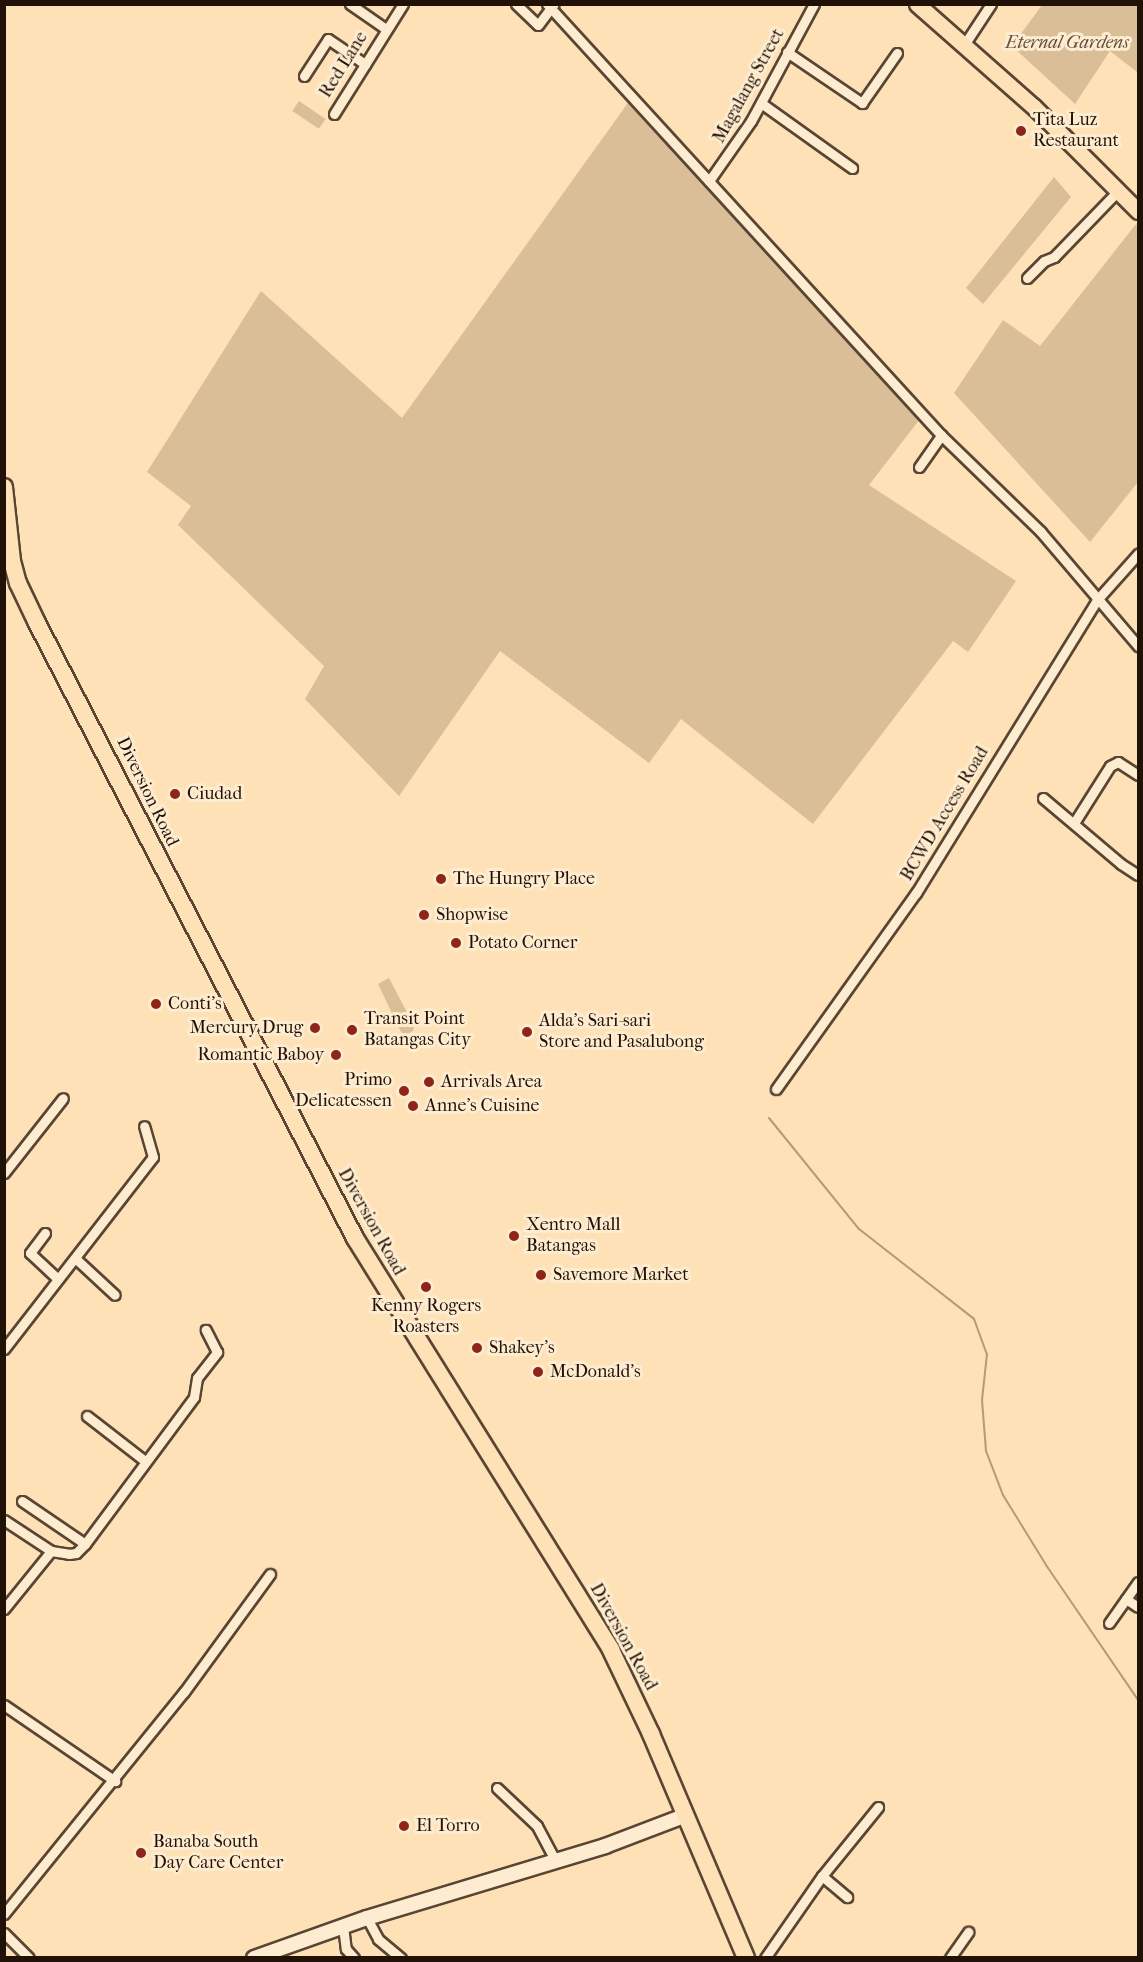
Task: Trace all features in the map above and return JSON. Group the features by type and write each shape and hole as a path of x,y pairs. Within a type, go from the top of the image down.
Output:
{"highway":[{"name":"Diversion Road","path":"4,487 12,561 18,583 37,623 91,723 161,866 355,1238 611,1650 646,1724 746,1958"}],"main road":[{"path":"917,4 1034,107 1138,211"}],"street":[{"path":"350,4 386,29"},
{"name":"Red Lane","path":"334,114 403,4"},
{"path":"516,4 538,25 551,6 941,435 1041,532 1138,646"},
{"name":"Magalang Street","path":"709,181 734,149 814,4"},
{"path":"964,45 991,4"},
{"path":"304,76 328,39 365,64"},
{"path":"787,52 862,103 897,53"},
{"path":"761,103 852,168"},
{"path":"1027,278 1044,261 1054,257 1119,190"},
{"path":"919,467 941,435"},
{"name":"BCWD Access Road","path":"776,1089 916,893 1097,600 1138,554"},
{"path":"1074,823 1110,766 1118,762 1138,775"},
{"path":"1043,798 1121,864 1138,875"},
{"path":"4,1173 63,1098"},
{"path":"4,1349 153,1157 144,1126"},
{"path":"45,1233 30,1253 58,1279"},
{"path":"75,1258 115,1295"},
{"path":"4,1520 51,1551 76,1553 194,1397 197,1378 217,1352 206,1329"},
{"path":"87,1416 145,1461"},
{"path":"22,1501 85,1544"},
{"path":"4,1609 51,1551"},
{"path":"4,1914 115,1780 184,1692 270,1574"},
{"path":"1109,1623 1138,1581"},
{"path":"1126,1599 1138,1607"},
{"path":"4,1705 115,1780"},
{"path":"497,1788 522,1809 542,1833 556,1861"},
{"path":"765,1958 822,1876 878,1807"},
{"path":"254,1958 367,1918 605,1846 684,1816"},
{"path":"822,1876 847,1897"},
{"path":"367,1918 378,1939 397,1956"},
{"path":"343,1926 346,1949 354,1958"},
{"path":"950,1958 968,1932"},
{"path":"6,1939 29,1958"}],"green space":[{"name":"Eternal Gardens","path":"1042,5 1138,5 1137,72 1110,51 1075,104 1012,46"},
{"path":"630,100 920,419 869,485 1016,581 968,652 953,641 813,824 681,719 649,763 500,651 399,796 305,699 324,666 178,525 191,506 147,472 261,291 402,418"},
{"path":"299,101 326,119 319,129 292,111"},
{"path":"1054,177 1071,197 983,304 966,288"},
{"path":"1136,224 1138,227 1138,482 1090,542 954,393 1003,320 1040,346"},
{"path":"389,978 414,1026 413,1031 403,1036 378,984"}],"waterway":[{"path":"769,1118 859,1229 974,1319 987,1354 982,1400 986,1451 1003,1495 1046,1565 1138,1700"}],"place":[{"name":"Tita Luz Restaurant","path":"1021,131"},
{"name":"Ciudad","path":"175,794"},
{"name":"The Hungry Place","path":"441,879"},
{"name":"Shopwise","path":"424,915"},
{"name":"Potato Corner","path":"456,943"},
{"name":"Conti's","path":"156,1004"},
{"name":"Mercury Drug","path":"315,1028"},
{"name":"Transit Point Batangas City","path":"352,1030"},
{"name":"Alda's Sari-sari Store and Pasalubong","path":"527,1032"},
{"name":"Romantic Baboy","path":"336,1055"},
{"name":"Arrivals Area","path":"429,1082"},
{"name":"Primo Delicatessen","path":"404,1091"},
{"name":"Anne's Cuisine","path":"413,1106"},
{"name":"Xentro Mall Batangas","path":"514,1236"},
{"name":"Savemore Market","path":"541,1275"},
{"name":"Kenny Rogers Roasters","path":"426,1287"},
{"name":"Shakey's","path":"477,1348"},
{"name":"McDonald's","path":"538,1372"},
{"name":"El Torro","path":"404,1826"},
{"name":"Banaba South Day Care Center","path":"141,1853"}]}
